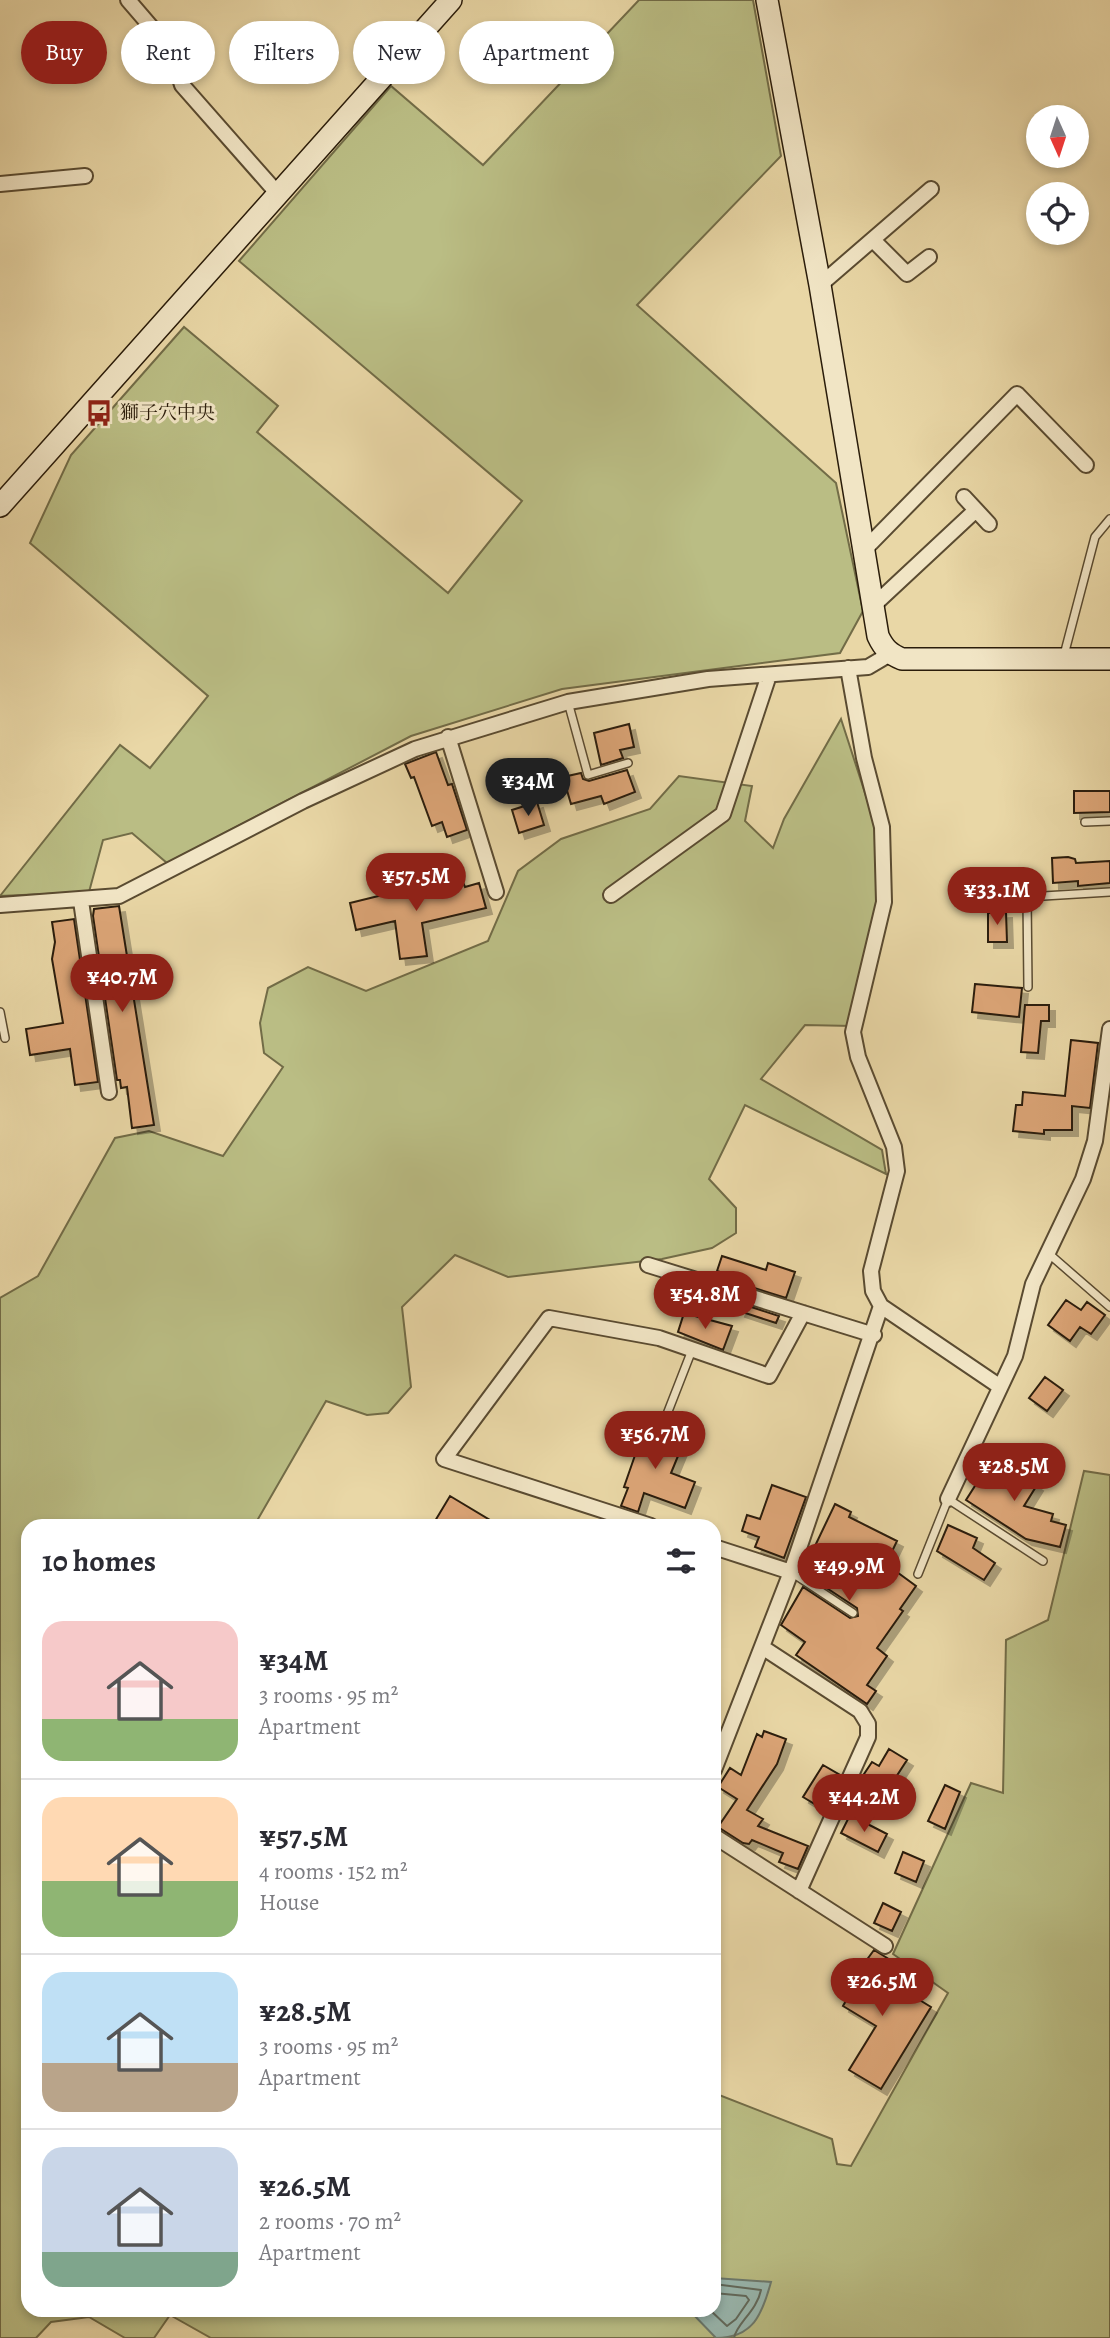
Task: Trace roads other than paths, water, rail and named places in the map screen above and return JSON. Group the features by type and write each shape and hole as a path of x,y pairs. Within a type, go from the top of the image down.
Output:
{"street":[{"path":"128,0 171,50 182,85 278,194"},
{"path":"0,506 451,0"},
{"path":"767,0 820,285 878,636 890,654 902,659 1110,659"},
{"path":"0,184 85,176"},
{"path":"820,285 931,189"},
{"path":"874,241 907,274 929,257"},
{"path":"865,549 1017,394 1086,464"},
{"path":"964,497 989,524"},
{"path":"874,606 976,510"},
{"path":"0,905 81,901 119,896 303,801 415,749 568,702 708,679 868,667 890,654"},
{"path":"848,668 864,758 882,827 884,902 853,1032 858,1057 894,1147 897,1171 872,1271 873,1291 881,1306 999,1386"},
{"path":"611,895 723,814 769,675"},
{"path":"448,737 496,892"},
{"path":"81,901 109,1092"},
{"path":"948,1499 1014,1356 1033,1284 1083,1179 1095,1141 1110,1029"},
{"path":"648,1265 874,1335"},
{"path":"721,1751 791,1572 874,1335 881,1306"},
{"path":"628,1519 444,1459 549,1318 659,1338 769,1376 803,1312"},
{"path":"721,1549 791,1572"},
{"path":"762,1647 860,1712 868,1724 868,1737 799,1891"},
{"path":"721,1841 885,1946"}],"lane":[{"path":"1063,659 1095,537 1110,519"},
{"path":"568,702 588,775 628,763"},
{"path":"1085,822 1110,821"},
{"path":"1028,987 1027,897 1110,892"},
{"path":"0,1012 5,1038"},
{"path":"1048,1254 1110,1307"},
{"path":"653,1450 692,1350"},
{"path":"918,1574 948,1499 1043,1561"},
{"path":"791,1572 853,1613"}],"water":[{"path":"721,2278 771,2282 764,2305 754,2322 739,2334 716,2338 696,2317 721,2317"}],"place":[{"name":"獅子穴中央","path":"99,413"}]}
